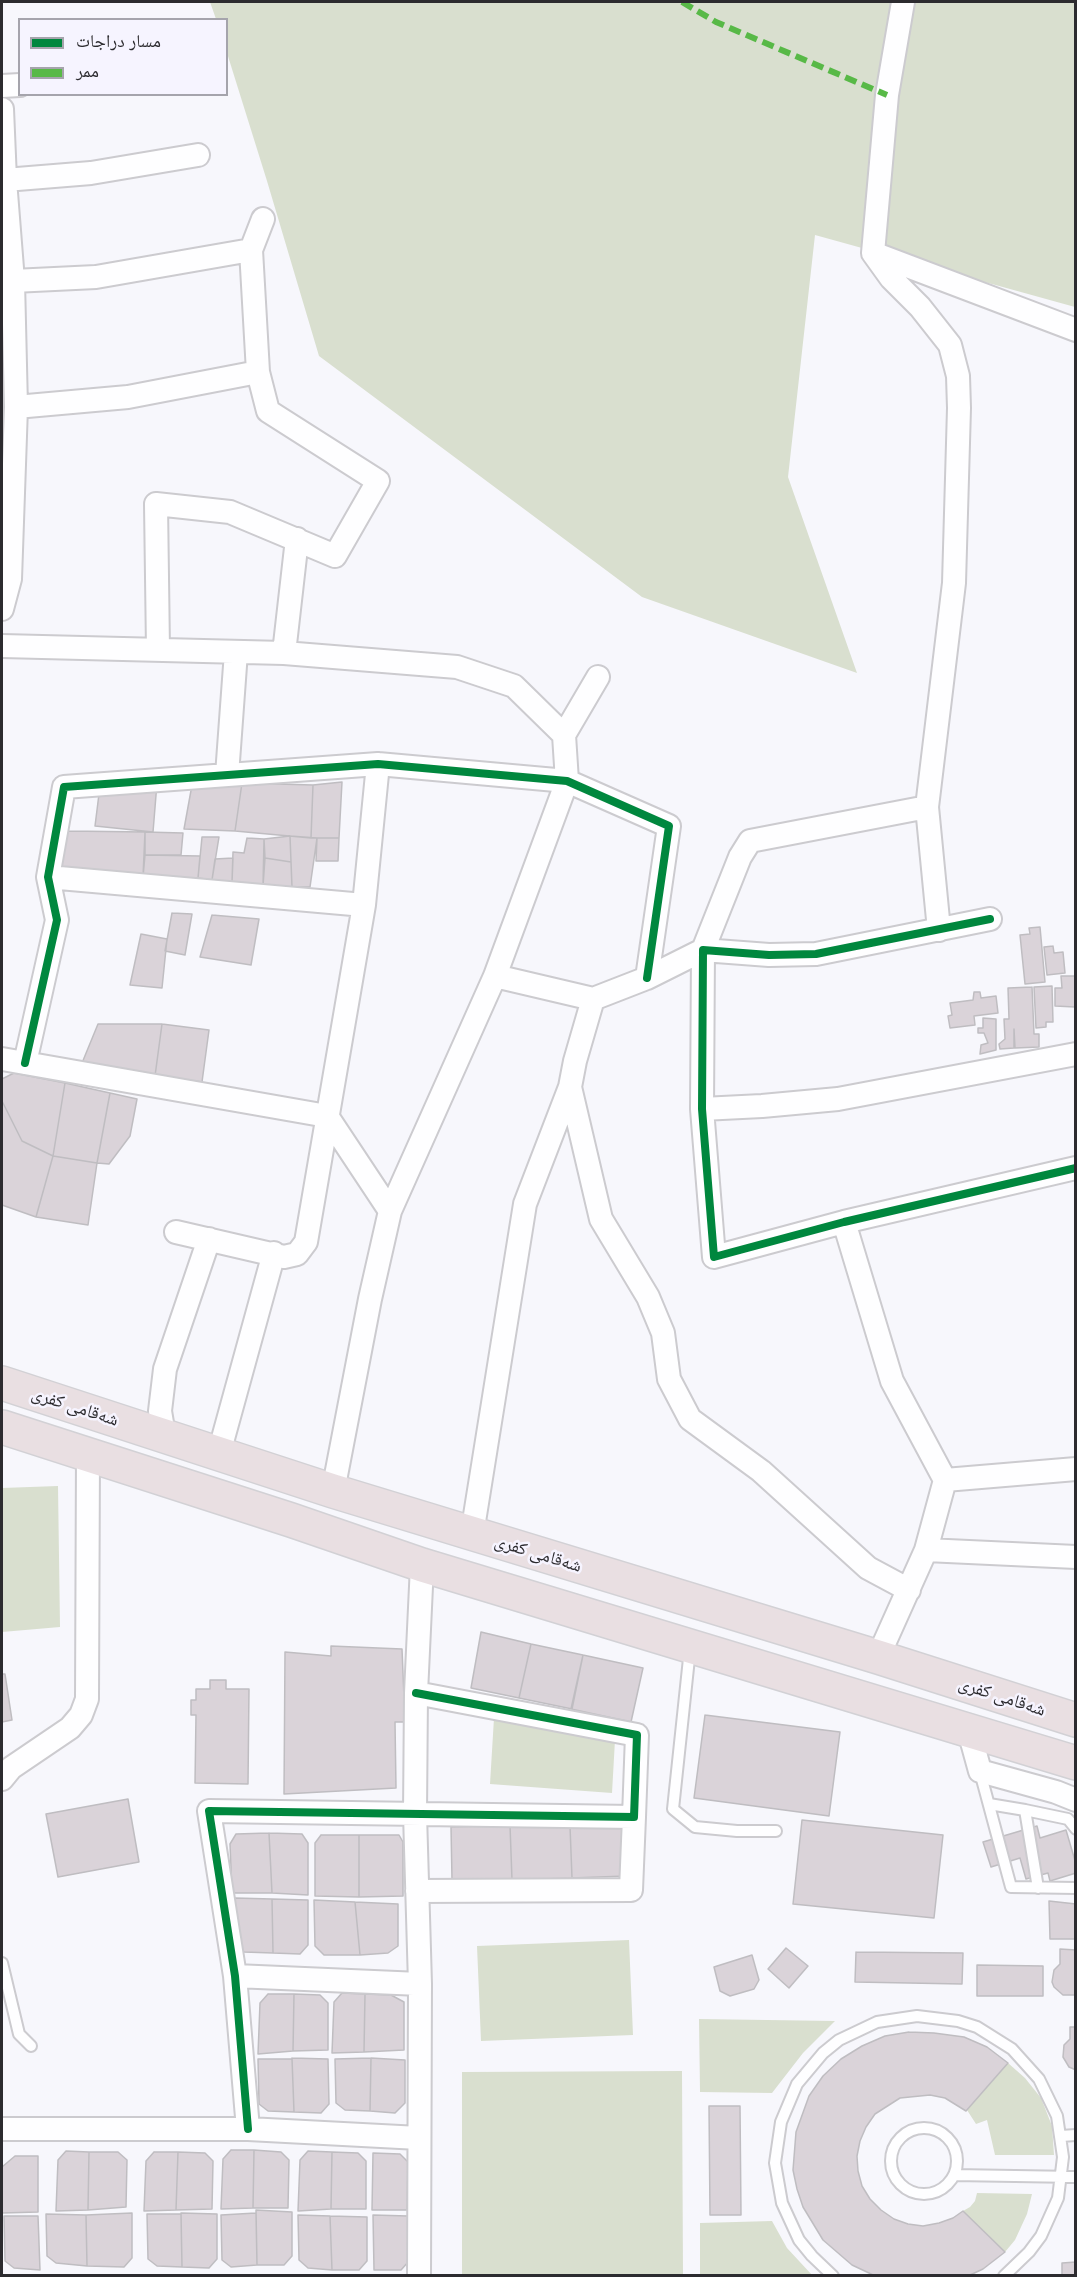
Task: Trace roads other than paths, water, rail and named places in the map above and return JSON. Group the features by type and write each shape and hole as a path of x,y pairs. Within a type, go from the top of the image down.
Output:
{"highway":[{"name":"شەقامی کفری","path":"2,1383 333,1491 878,1657 1076,1720"},
{"path":"2,1427 422,1565 1076,1763"}],"street":[{"path":"903,2 887,95 873,254 950,345 958,376 954,583 927,807 939,930"},
{"path":"2,86 18,85"},
{"path":"2,109 5,180 14,281 7,319 16,407 6,579 2,609"},
{"path":"5,180 91,173 198,155"},
{"path":"159,650 156,504 230,512 334,556 378,481 268,411 258,372 251,250 263,219"},
{"path":"14,281 96,277 251,250"},
{"path":"873,254 1076,330"},
{"path":"16,407 128,397 258,372"},
{"path":"284,653 297,539"},
{"path":"2,646 284,653 456,667 514,686 564,735"},
{"path":"227,775 236,652"},
{"path":"333,1491 370,1299 390,1211 495,976 567,781 564,735 598,677"},
{"path":"176,1232 284,1257 297,1254 306,1242 364,905 378,764"},
{"path":"25,1063 57,920 48,877 64,787 378,764 567,781 669,826 647,978"},
{"path":"927,807 750,841 740,857 703,950 702,1109 714,1257 844,1222 1076,1168"},
{"path":"48,877 364,905"},
{"path":"495,976 593,999 647,978 703,950 769,955 816,954 990,919"},
{"path":"472,1534 525,1204 570,1087 593,999"},
{"path":"702,1109 838,1099 1076,1054"},
{"path":"2,1059 327,1116 390,1211"},
{"path":"570,1087 601,1219 648,1297 663,1333 669,1379 690,1419 761,1471 868,1568 909,1590"},
{"path":"844,1222 892,1381 945,1480 926,1550 878,1657"},
{"path":"164,1436 160,1411 165,1369 209,1239"},
{"path":"219,1453 274,1253"},
{"path":"2,1779 11,1768 70,1728 81,1715 87,1699 88,1454"},
{"path":"945,1480 1076,1468"},
{"path":"926,1550 1076,1557"},
{"path":"419,2276 420,1984 415,1814 416,1693 422,1565"},
{"path":"416,1693 637,1736 632,1890 417,1891"},
{"path":"969,1731 980,1771 1056,1792 1076,1800"},
{"path":"248,2129 235,1976 209,1811 634,1817"},
{"path":"235,1976 420,1984"},
{"path":"2,2129 248,2129 419,2138"}],"lane":[{"path":"691,1646 673,1809 695,1827 737,1831 776,1831"},
{"path":"980,1771 1011,1887 1076,1888"},
{"path":"989,1804 1068,1819 1076,1829"},
{"path":"1025,1810 1038,1888"},
{"path":"2,1963 19,2034 31,2046"},
{"path":"833,2276 799,2240 782,2203 775,2163 776,2142 787,2103 809,2068 839,2040 876,2022 917,2016 957,2021 977,2028 1012,2049 1027,2063 1049,2097 1057,2116 1063,2157 1062,2178 1054,2208 1041,2236 1029,2252 1004,2276"},
{"path":"925,2128 936,2130 945,2135 955,2148 957,2164 954,2175 939,2191 923,2194 912,2192 896,2179 891,2168 892,2152 900,2138 909,2131 925,2128"},
{"path":"1061,2136 1076,2135"},
{"path":"954,2175 1076,2177"}]}
